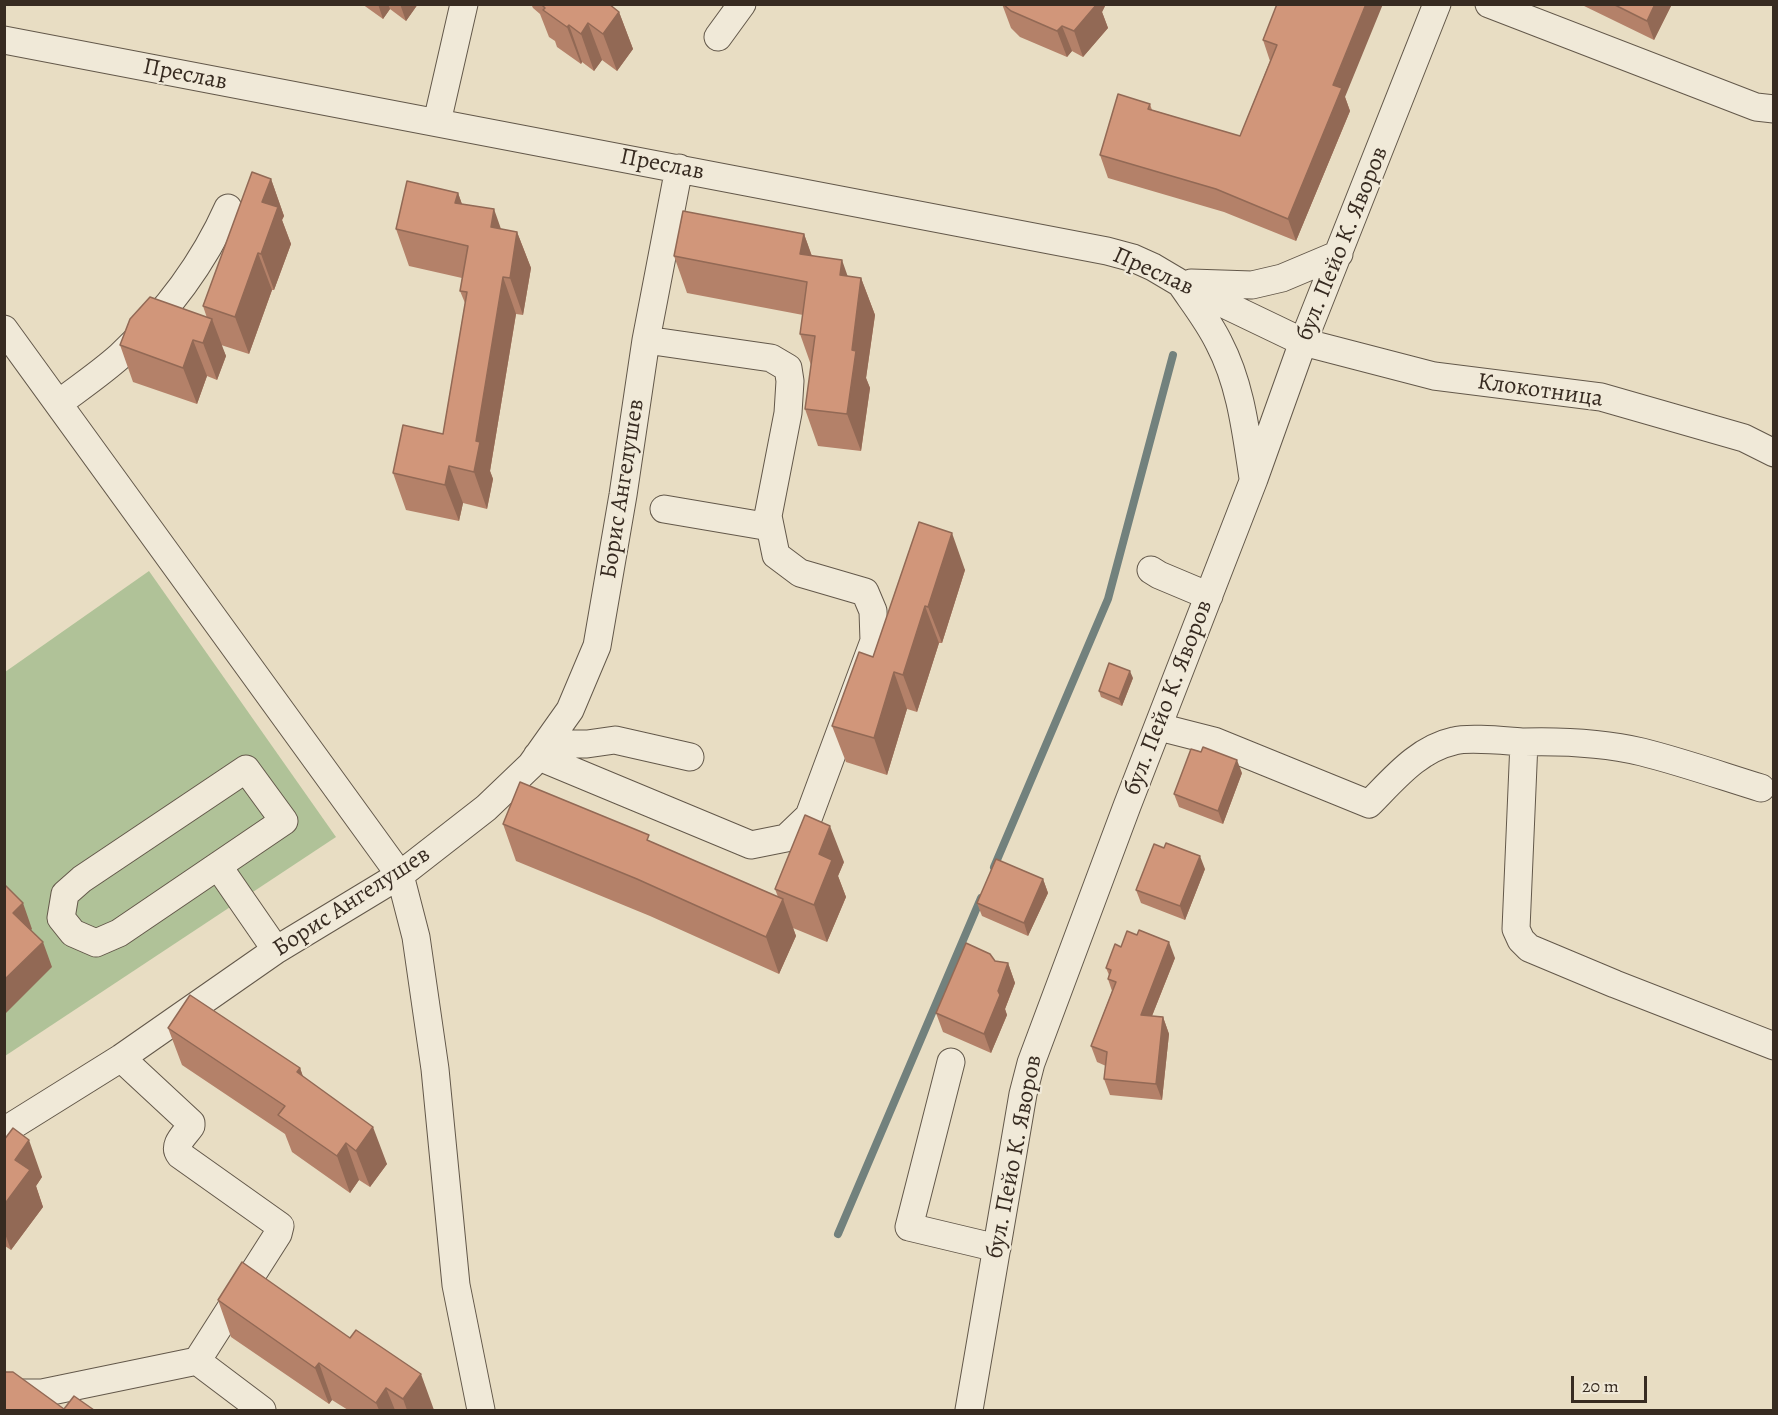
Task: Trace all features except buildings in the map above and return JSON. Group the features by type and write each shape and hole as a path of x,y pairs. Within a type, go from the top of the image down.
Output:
{"street":[{"path":"437,122 464,4"},
{"path":"718,37 742,4"},
{"name":"бул. Пейо К. Яворов","path":"969,1410 1023,1094 1031,1063 1123,816 1254,479 1303,342 1437,4"},
{"path":"1501,7 1756,107 1773,109"},
{"name":"Преслав","path":"4,40 1107,251 1133,258 1303,342"},
{"name":"Борис Ангелушев","path":"4,1131 121,1058 276,950 400,875 486,808 531,765 570,710 597,646 646,340 679,168"},
{"path":"59,403 119,357 173,300 203,255 228,208"},
{"path":"1180,283 1252,285 1282,278 1339,254"},
{"path":"1180,283 1219,342 1232,373 1241,404 1254,479"},
{"path":"4,329 400,875 416,937 435,1070 456,1285 481,1410"},
{"path":"541,750 751,845 786,838 809,816 874,641 873,611 866,592 800,573 776,555 768,516 788,413 790,381 788,368 771,358 646,340"},
{"name":"Клокотница","path":"1303,342 1434,376 1601,397 1744,438 1773,453"},
{"path":"664,508 770,526"},
{"path":"1151,570 1209,596"},
{"path":"1159,727 1214,741 1369,804 1411,762 1434,748 1455,740 1584,744 1642,752 1761,788"},
{"path":"541,750 615,740 690,757"},
{"path":"1524,742 1516,929 1521,940 1529,948 1593,975 1773,1046"},
{"path":"246,769 284,821 218,866 119,933 96,943 73,933 61,918 65,894 82,879 246,769"},
{"path":"218,866 276,950"},
{"path":"4,1393 42,1393 197,1361 279,1234 280,1226 180,1155 177,1146 191,1123 121,1058"},
{"path":"951,1062 909,1227 997,1248"},
{"path":"197,1361 262,1410"}],"green space":[{"path":"149,571 336,837 5,1056 5,672"}],"waterway":[{"path":"994,867 1108,599 1173,355"},
{"path":"838,1234 981,898"}]}
